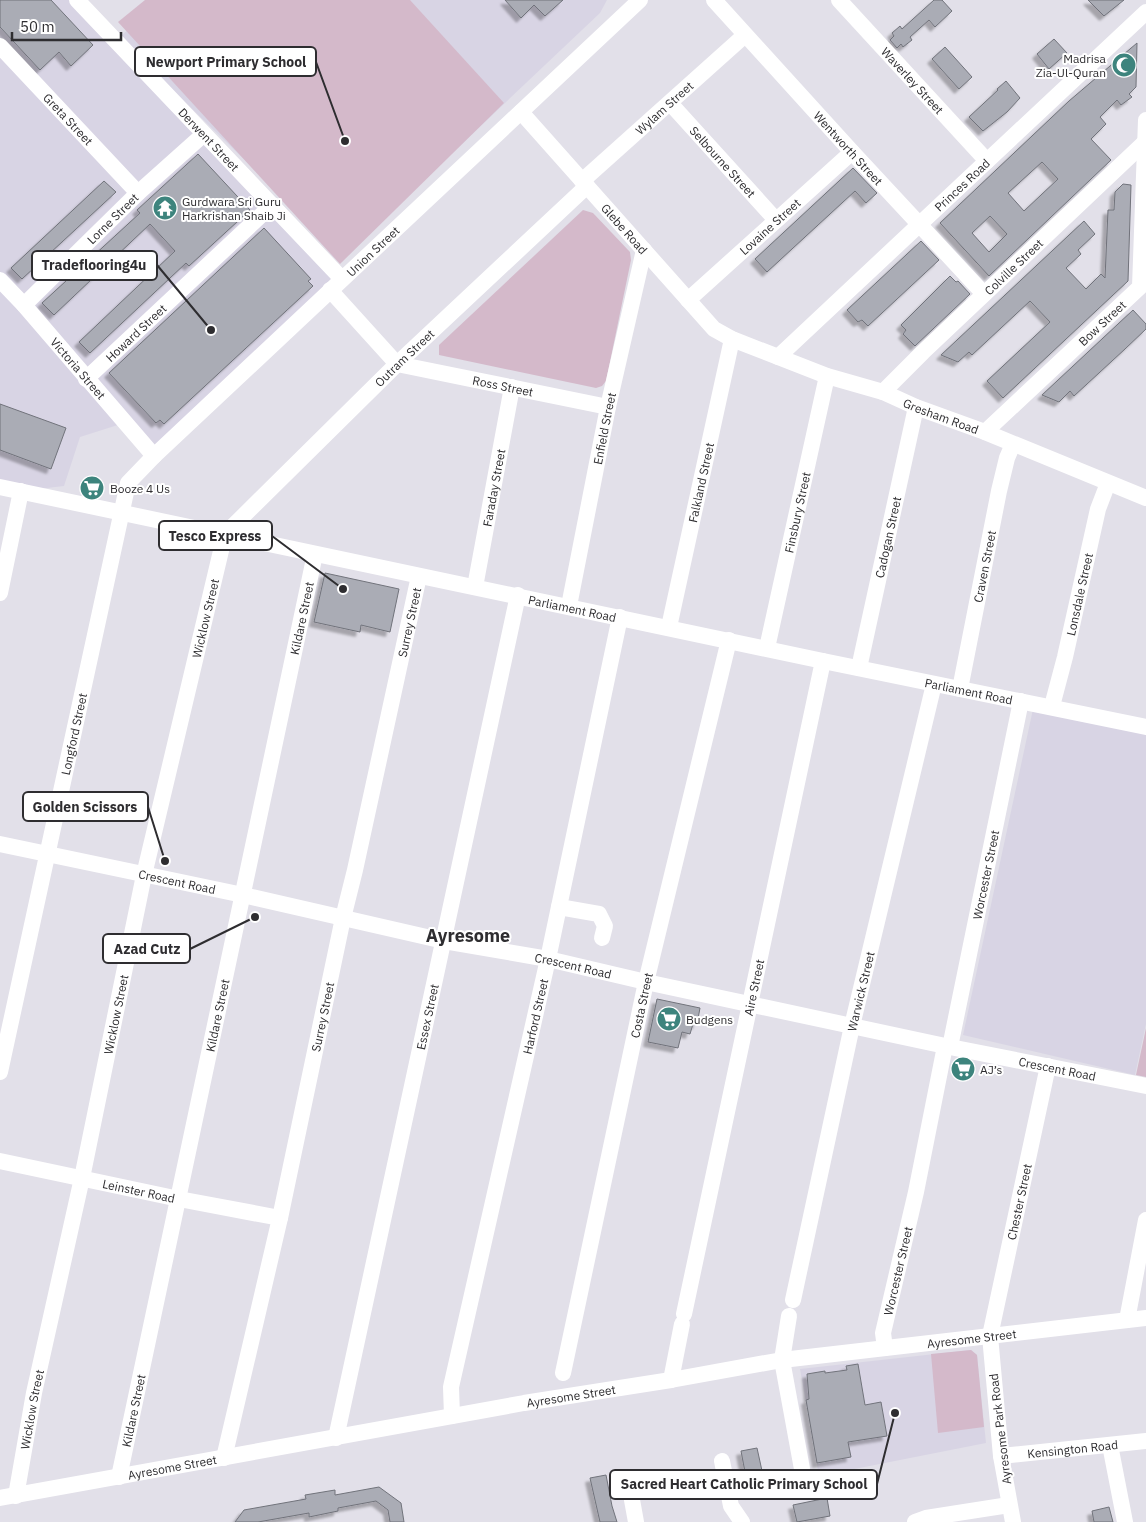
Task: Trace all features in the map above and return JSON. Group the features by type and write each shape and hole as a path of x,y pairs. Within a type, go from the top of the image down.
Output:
{"street":[{"name":"Derwent Street","path":"78,0 342,279"},
{"name":"Union Street","path":"121,512 128,483 154,456 640,0"},
{"name":"Wentworth Street","path":"714,0 984,294"},
{"name":"Waverley Street","path":"840,0 987,160"},
{"name":"Princes Road","path":"778,357 1146,12"},
{"name":"Wylam Street","path":"585,184 745,35"},
{"name":"Greta Street","path":"0,46 138,193"},
{"name":"Selbourne Street","path":"670,103 776,220"},
{"name":"Glebe Road","path":"521,112 714,329 732,339"},
{"name":"Bow Street","path":"985,432 1140,288 1144,243 1146,120"},
{"name":"Lorne Street","path":"24,305 138,193 204,134"},
{"name":"Colville Street","path":"883,392 922,352 1145,142"},
{"name":"Lovaine Street","path":"688,300 852,152"},
{"name":"Outram Street","path":"225,534 397,364 585,184"},
{"name":"Howard Street","path":"86,379 272,204"},
{"name":"Enfield Street","path":"568,606 574,585 608,407 644,250"},
{"name":"Victoria Street","path":"0,280 24,305 154,456"},
{"path":"330,290 397,364"},
{"name":"Gresham Road","path":"732,339 827,376 883,392 916,407 985,432 1146,498"},
{"name":"Falkland Street","path":"669,627 732,339"},
{"name":"Ross Street","path":"397,364 608,407"},
{"name":"Finsbury Street","path":"767,648 827,376"},
{"name":"Faraday Street","path":"475,587 512,387"},
{"name":"Cadogan Street","path":"859,668 916,407"},
{"name":"Craven Street","path":"960,689 999,491 1007,458 1013,444"},
{"name":"Lonsdale Street","path":"1052,706 1065,657 1098,509 1108,483"},
{"name":"Parliament Road","path":"0,487 823,661 1052,706 1146,727"},
{"path":"0,593 21,491"},
{"name":"Longford Street","path":"0,1072 121,512"},
{"name":"Wicklow Street","path":"16,1496 34,1393 82,1178 144,875 225,534"},
{"name":"Kildare Street","path":"119,1477 315,554"},
{"name":"Surrey Street","path":"224,1458 280,1218 343,918 419,576"},
{"name":"Essex Street","path":"336,1438 518,595"},
{"name":"Harford Street","path":"452,1416 451,1388 548,959 620,617"},
{"name":"Costa Street","path":"563,1373 646,982 728,640"},
{"name":"Aire Street","path":"671,1380 823,661"},
{"name":"Warwick Street","path":"793,1300 852,1026 934,684"},
{"name":"Worcester Street","path":"885,1348 883,1333 916,1192 1021,701"},
{"name":"Crescent Road","path":"0,844 243,895 444,941 548,959 947,1047 1146,1086"},
{"path":"559,907 599,914 605,926 602,938"},
{"name":"Chester Street","path":"990,1336 1048,1066"},
{"name":"Leinster Road","path":"0,1161 179,1199 280,1218"},
{"path":"1127,1320 1146,1220"},
{"path":"790,1316 782,1360 802,1469"},
{"name":"Ayresome Street","path":"0,1498 557,1397 671,1380 782,1360 1146,1318"},
{"name":"Ayresome Park Road","path":"990,1336 1001,1456 1013,1522"},
{"name":"Kensington Road","path":"1001,1456 1146,1441"},
{"path":"1110,1445 1125,1522"},
{"path":"722,1461 731,1506 742,1522"},
{"path":"628,1478 636,1522"},
{"path":"915,1522 926,1518 1009,1506"}],"shaded area":[{"path":"0,0 81,0 342,279 154,456 124,423 80,437 64,486 21,491 0,487"},
{"path":"145,0 410,0 504,103 340,264 118,22"},
{"path":"159,0 607,0 600,13 356,244 331,244 119,38"},
{"path":"583,210 593,213 630,252 631,260 606,381 602,386 596,388 439,355 439,345"},
{"path":"1033,709 1146,734 1146,1024 1135,1075 963,1035"},
{"path":"1146,1028 1146,1077 1136,1075"},
{"path":"971,1350 977,1355 986,1443 819,1476 800,1369"},
{"path":"971,1350 977,1355 984,1427 938,1433 931,1354"}],"building":[{"path":"0,0 51,0 93,45 71,66 59,52 40,70 0,27"},
{"path":"505,0 563,0 545,16 534,5 521,18"},
{"path":"934,0 942,0 952,11 935,27 929,20 910,37 912,40 903,47 901,44 897,48 890,40 894,36 892,33 900,26 902,29"},
{"path":"1088,0 1124,0 1104,16"},
{"path":"1054,39 1067,53 1049,69 1037,54"},
{"path":"1137,43 1136,87 1129,94 1132,97 1121,105 1117,100 1100,117 1106,124 1091,139 1111,160 989,276 940,223 1069,101","holes":["1042,162 1058,179 1024,211 1008,193","990,216 1007,234 989,252 972,233"]},
{"path":"945,47 972,77 959,89 932,59"},
{"path":"1006,81 1020,98 1007,112 983,131 969,117"},
{"path":"198,154 250,210 189,266 186,263 90,353 79,342 175,251 150,224 54,315 42,303 140,213 137,210"},
{"path":"853,168 877,193 866,203 855,191 767,272 755,259"},
{"path":"104,181 116,192 22,279 11,268"},
{"path":"1123,184 1131,185 1128,281 1003,398 987,381 1050,322 1030,301 972,355 969,352 958,362 941,355 1084,221 1095,234 1078,250 1081,254 1066,268 1086,289 1101,274 1105,278 1108,210 1114,210 1115,192"},
{"path":"264,228 311,279 308,281 313,286 164,424 160,420 156,423 109,373"},
{"path":"921,241 939,260 868,326 862,320 858,322 847,310"},
{"path":"950,276 956,282 958,281 970,294 915,346 903,334 906,330 901,325"},
{"path":"1133,310 1146,324 1146,329 1125,349 1074,396 1070,391 1059,402 1042,395"},
{"path":"0,404 66,428 51,469 0,450"},
{"path":"325,573 399,589 390,632 361,625 360,632 314,622"},
{"name":"Budgens","path":"657,999 700,1008 697,1024 693,1024 690,1034 682,1032 678,1048 648,1042"},
{"path":"858,1364 865,1405 881,1402 887,1436 848,1442 851,1457 817,1463 806,1400 809,1399 807,1374 847,1370 846,1366"},
{"path":"757,1448 766,1489 749,1493 741,1451"},
{"path":"606,1475 617,1522 600,1522 590,1478"},
{"path":"379,1487 401,1503 404,1522 390,1522 388,1510 376,1501 338,1508 338,1511 309,1517 309,1513 258,1522 235,1522 244,1510 306,1499 305,1495 335,1490 335,1495"},
{"path":"827,1498 830,1516 797,1522 793,1505"},
{"path":"1109,1507 1113,1522 1094,1522 1092,1511"}],"place":[{"name":"Madrisa Zia-Ul-Quran","path":"1124,65"},
{"name":"Newport Primary School","path":"345,141"},
{"name":"Gurdwara Sri Guru Harkrishan Shaib Ji","path":"165,208"},
{"name":"Tradeflooring4u","path":"211,330"},
{"name":"Booze 4 Us","path":"92,488"},
{"name":"Tesco Express","path":"343,589"},
{"name":"Golden Scissors","path":"165,861"},
{"name":"Azad Cutz","path":"255,917"},
{"name":"Budgens","path":"669,1019"},
{"name":"AJ’s","path":"963,1069"},
{"name":"Sacred Heart Catholic Primary School","path":"895,1413"}],"district":[{"name":"Ayresome","path":"468,935"}]}
